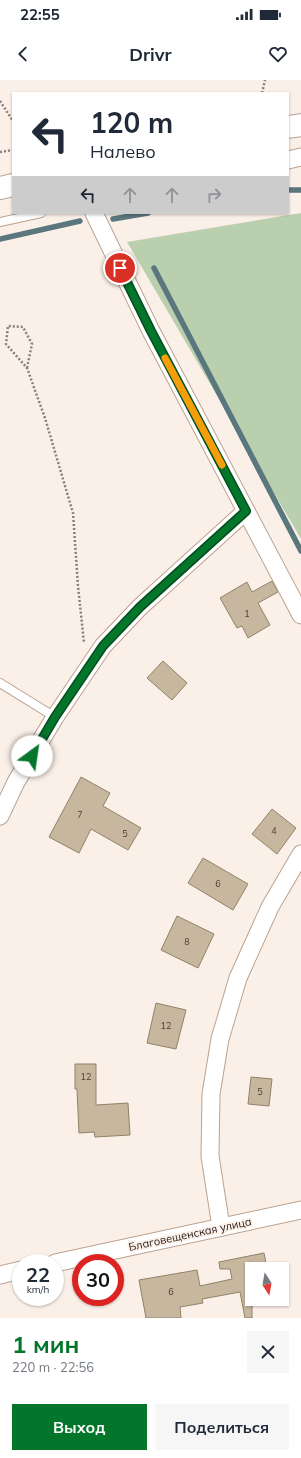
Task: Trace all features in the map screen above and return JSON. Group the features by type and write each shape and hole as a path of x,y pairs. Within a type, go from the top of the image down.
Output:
{"main road":[{"path":"289,127 301,125"},
{"path":"0,188 12,185"}],"street":[{"path":"289,160 301,157"},
{"path":"94,214 151,331 301,614"},
{"path":"0,816 16,782 55,717 103,646 140,607 246,511"},
{"path":"221,1227 210,1156 211,1094 220,1039 238,978 270,907 301,854"},
{"name":"Благовещенская улица","path":"64,1261 301,1210"},
{"path":"0,1275 12,1272"}],"lane":[{"path":"0,222 36,214"},
{"path":"0,683 55,717"}],"path":[{"path":"262,92 265,80"},
{"path":"0,101 12,119"},
{"path":"0,152 12,150"},
{"path":"27,368 32,344 23,327 8,326 6,344 27,368 45,418 73,513 78,586 87,669"}],"green space":[{"path":"301,213 301,539 127,242"}],"building":[{"path":"272,581 278,592 258,603 270,625 248,638 242,626 237,628 220,598 247,582 252,592"},
{"path":"163,661 187,683 172,700 147,678"},
{"path":"81,777 110,793 103,806 141,828 128,850 91,829 79,853 49,837"},
{"path":"272,809 296,828 277,854 252,834"},
{"path":"203,858 248,884 233,910 188,883"},
{"path":"177,916 214,934 198,968 161,950"},
{"path":"156,1003 186,1010 176,1049 147,1043"},
{"path":"75,1064 96,1064 96,1105 128,1103 130,1135 95,1137 94,1132 79,1133 77,1089 75,1089"},
{"path":"251,1077 272,1079 269,1106 248,1104"},
{"path":"264,1253 266,1262 245,1262 245,1306 252,1306 252,1318 245,1318 240,1292 202,1299 203,1303 180,1307 181,1318 146,1318 139,1280 197,1270 200,1286 232,1279 230,1269 220,1269 219,1262"}],"waterway":[{"path":"289,190 301,190"},
{"path":"113,219 142,214"},
{"path":"0,239 80,221"},
{"path":"154,268 301,551"}],"slow traffic":[{"path":"165,358 222,465"}],"route":[{"path":"32,756 55,717 103,646 140,607 246,511 151,331 120,268"}]}
